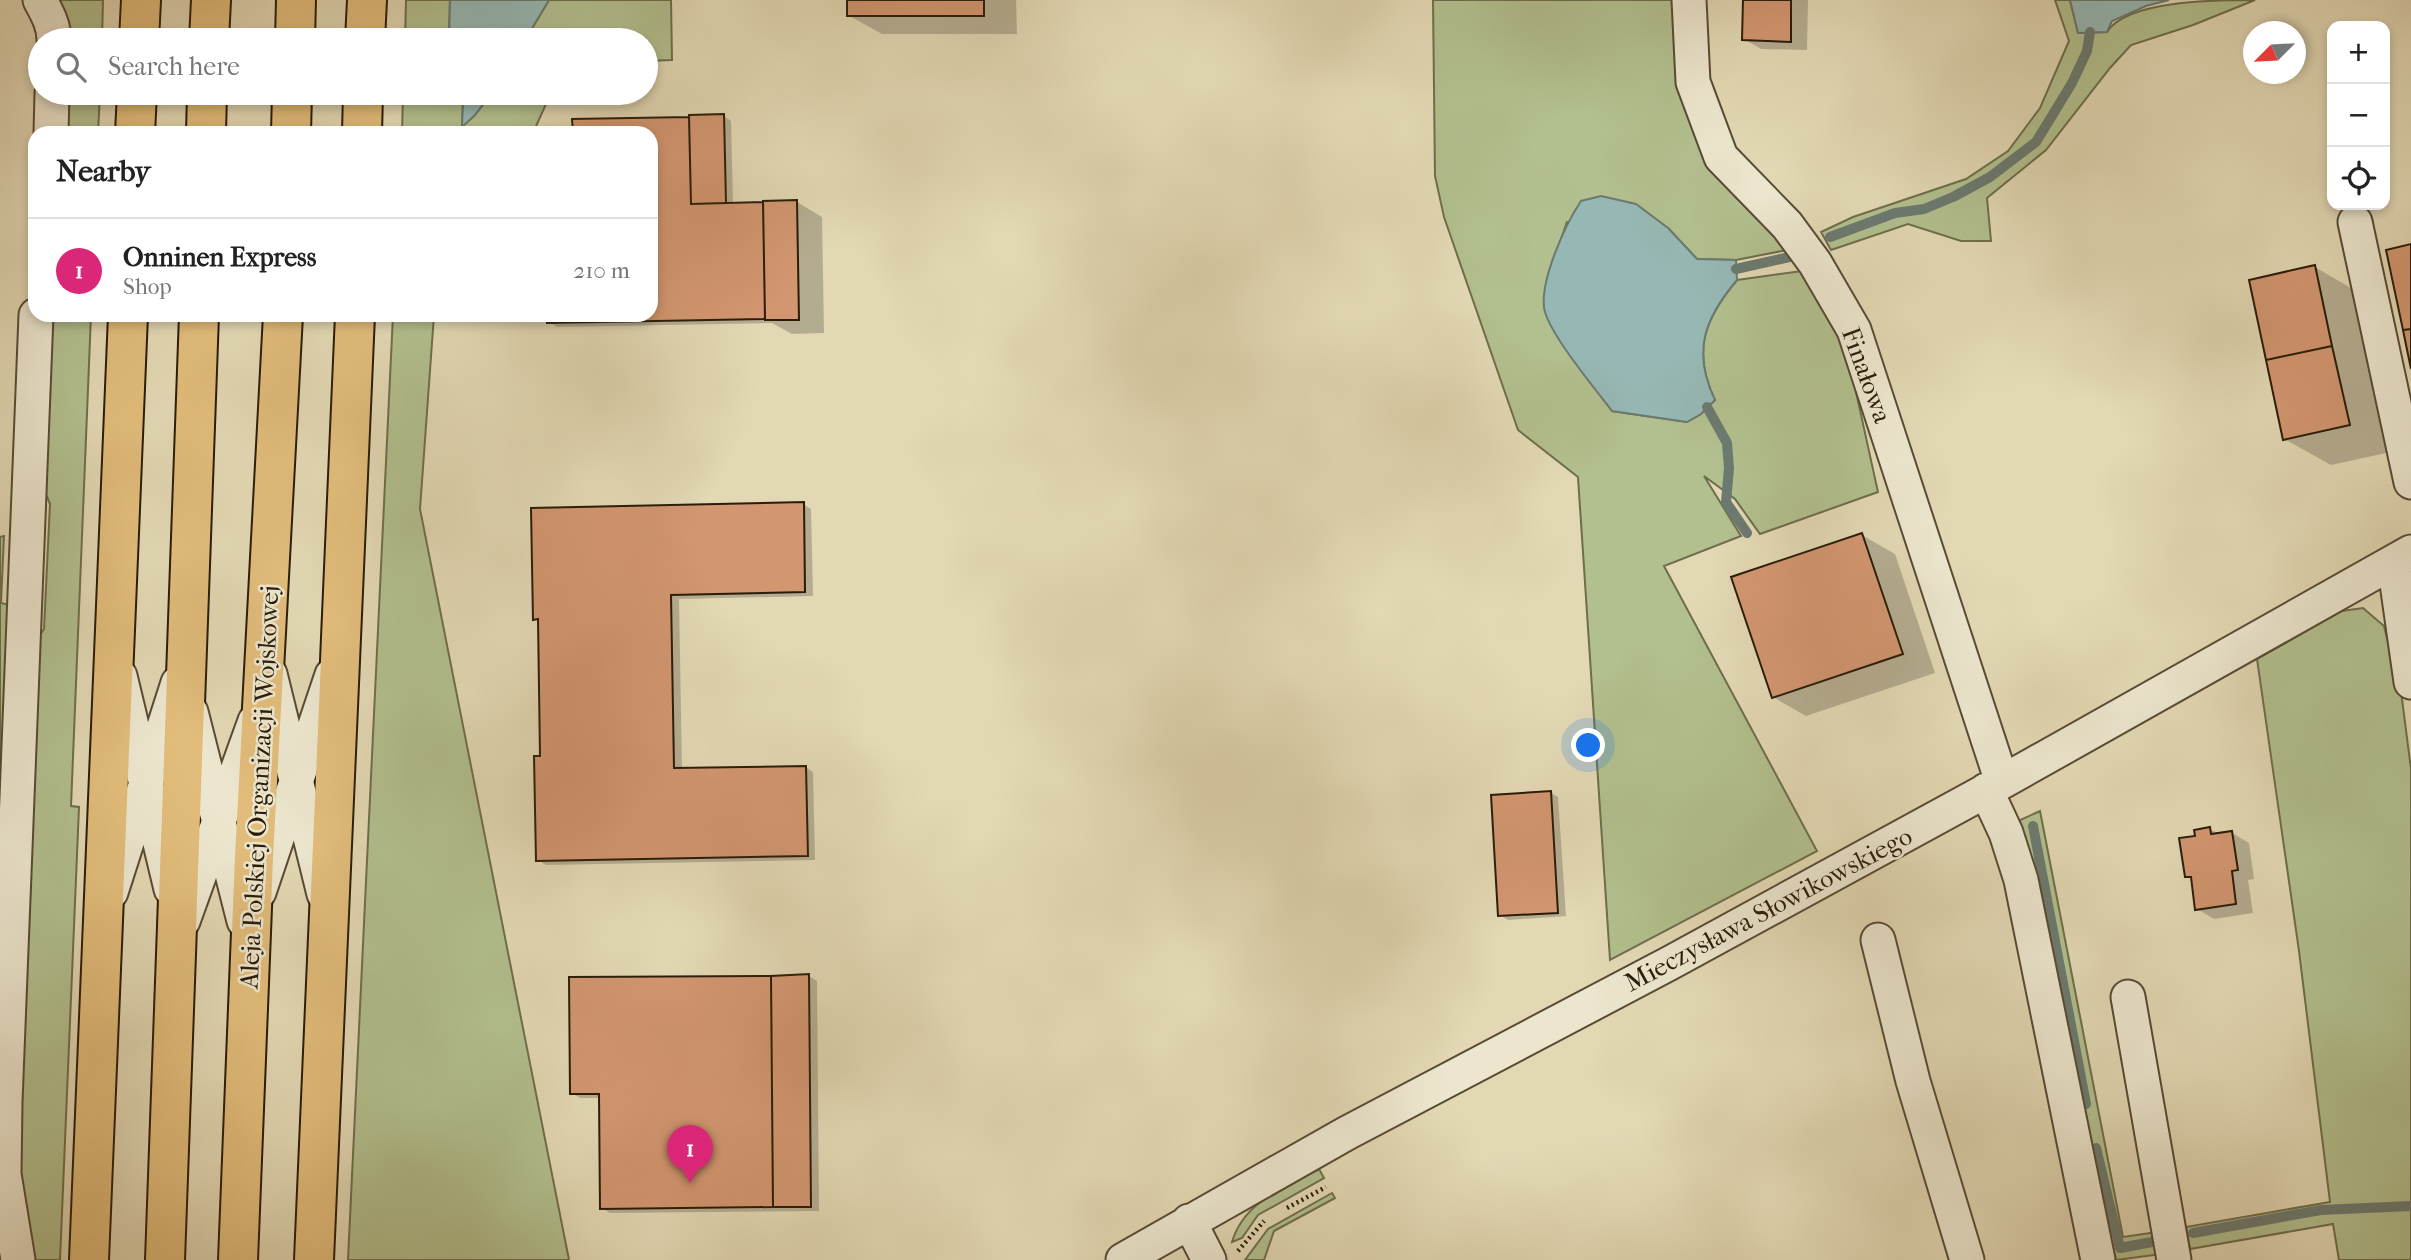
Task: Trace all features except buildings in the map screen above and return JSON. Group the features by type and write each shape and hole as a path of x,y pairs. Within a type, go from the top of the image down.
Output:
{"highway":[{"path":"140,28 141,0"},
{"path":"210,28 211,0"},
{"path":"295,28 296,0"},
{"path":"366,28 367,0"},
{"path":"135,126 136,105"},
{"path":"206,126 207,105"},
{"path":"291,126 292,105"},
{"path":"362,126 363,105"},
{"path":"89,1260 128,322"},
{"path":"165,1260 199,322"},
{"name":"Aleja Polskiej Organizacji Wojskowej","path":"238,1260 251,929 283,322"},
{"path":"314,1260 355,322"}],"street":[{"path":"40,0 53,28"},
{"name":"Finałowa","path":"1689,0 1693,82 1721,158 1787,225 1815,263 1854,330 2021,880 2098,1260"},
{"path":"51,126 52,105"},
{"path":"2355,222 2411,482"},
{"path":"18,1260 4,1174 5,1102 36,322"},
{"path":"2402,557 2411,682"},
{"name":"Mieczysława Słowikowskiego","path":"1123,1260 1334,1139 1670,963 1994,786 2402,557"},
{"path":"251,929 340,651"},
{"path":"114,653 177,926"},
{"path":"265,655 329,916"},
{"path":"103,918 146,784 186,673"},
{"path":"186,673 219,820 251,929"},
{"path":"177,926 262,701"},
{"path":"1878,940 1916,1093 1967,1260"},
{"path":"2128,997 2174,1260"},
{"path":"1189,1221 1220,1259"}],"path":[{"path":"1283,1210 1326,1187"},
{"path":"1220,1259 1240,1250 1262,1222 1272,1216"}],"green space":[{"path":"58,0 103,0 102,28 69,28 69,22"},
{"path":"406,0 450,0 449,28 405,28"},
{"path":"549,0 671,0 672,60 658,61 658,28 532,28"},
{"path":"1433,0 1680,0 1688,115 1787,250 1736,260 1697,259 1668,228 1567,222 1548,276 1544,308 1612,411 1687,422 1701,414 1715,400 1704,366 1705,337 1716,308 1737,280 1809,270 1847,351 1878,492 1760,534 1735,499 1704,476 1741,536 1664,566 1817,851 1610,960 1578,477 1518,430 1444,217 1435,176"},
{"path":"2055,0 2070,0 2078,33 2107,32 2118,21 2133,13 2152,8 2218,0 2255,0 2193,25 2131,45 2046,150 1987,198 1991,241 1961,241 1908,224 1831,250 1821,232 1853,217 1966,179 2008,151 2040,108 2069,41"},
{"path":"67,105 99,105 98,126 67,126"},
{"path":"403,105 463,105 462,126 402,126"},
{"path":"483,105 546,105 536,126 462,126"},
{"path":"44,322 91,322 71,806 79,807 60,1260 26,1260 14,1144 30,650 44,629 50,504 37,473"},
{"path":"393,322 433,322 420,509 569,1260 348,1260"},
{"path":"4,536 1,603 10,605 0,1018 0,537"},
{"path":"2363,608 2384,626 2402,699 2411,769 2411,1260 2339,1260 2333,1224 2190,1249 2186,1227 2330,1202 2299,951 2257,659 2342,611"},
{"path":"2040,811 2123,1237 2158,1232 2162,1254 2116,1260 2077,1098 2018,821"},
{"path":"1319,1169 1324,1178 1258,1215 1242,1238 1232,1242 1246,1216 1256,1206 1267,1197"},
{"path":"1332,1193 1335,1198 1274,1231 1264,1260 1245,1260 1268,1229"}],"water":[{"path":"450,0 549,0 532,28 449,28"},
{"path":"2070,0 2169,0 2146,6 2112,21 2107,32 2078,33"},
{"path":"463,105 483,105 474,116 462,126"},
{"path":"1601,196 1636,204 1668,228 1697,259 1736,260 1737,280 1716,308 1705,337 1704,366 1715,400 1701,414 1687,422 1612,411 1573,360 1547,317 1544,307 1546,282 1561,237 1581,201"}],"waterway":[{"path":"1830,237 1895,213 1924,209 1953,197 1990,177 2036,142 2072,83 2087,51 2090,32"},
{"path":"1736,269 1794,256"},
{"path":"1707,407 1727,443 1729,468 1726,502 1747,533"},
{"path":"2033,826 2086,1104"},
{"path":"2096,1148 2120,1248 2157,1241"},
{"path":"2193,1233 2321,1210 2411,1206"}],"place":[{"name":"Onninen Express","path":"690,1183"}]}
